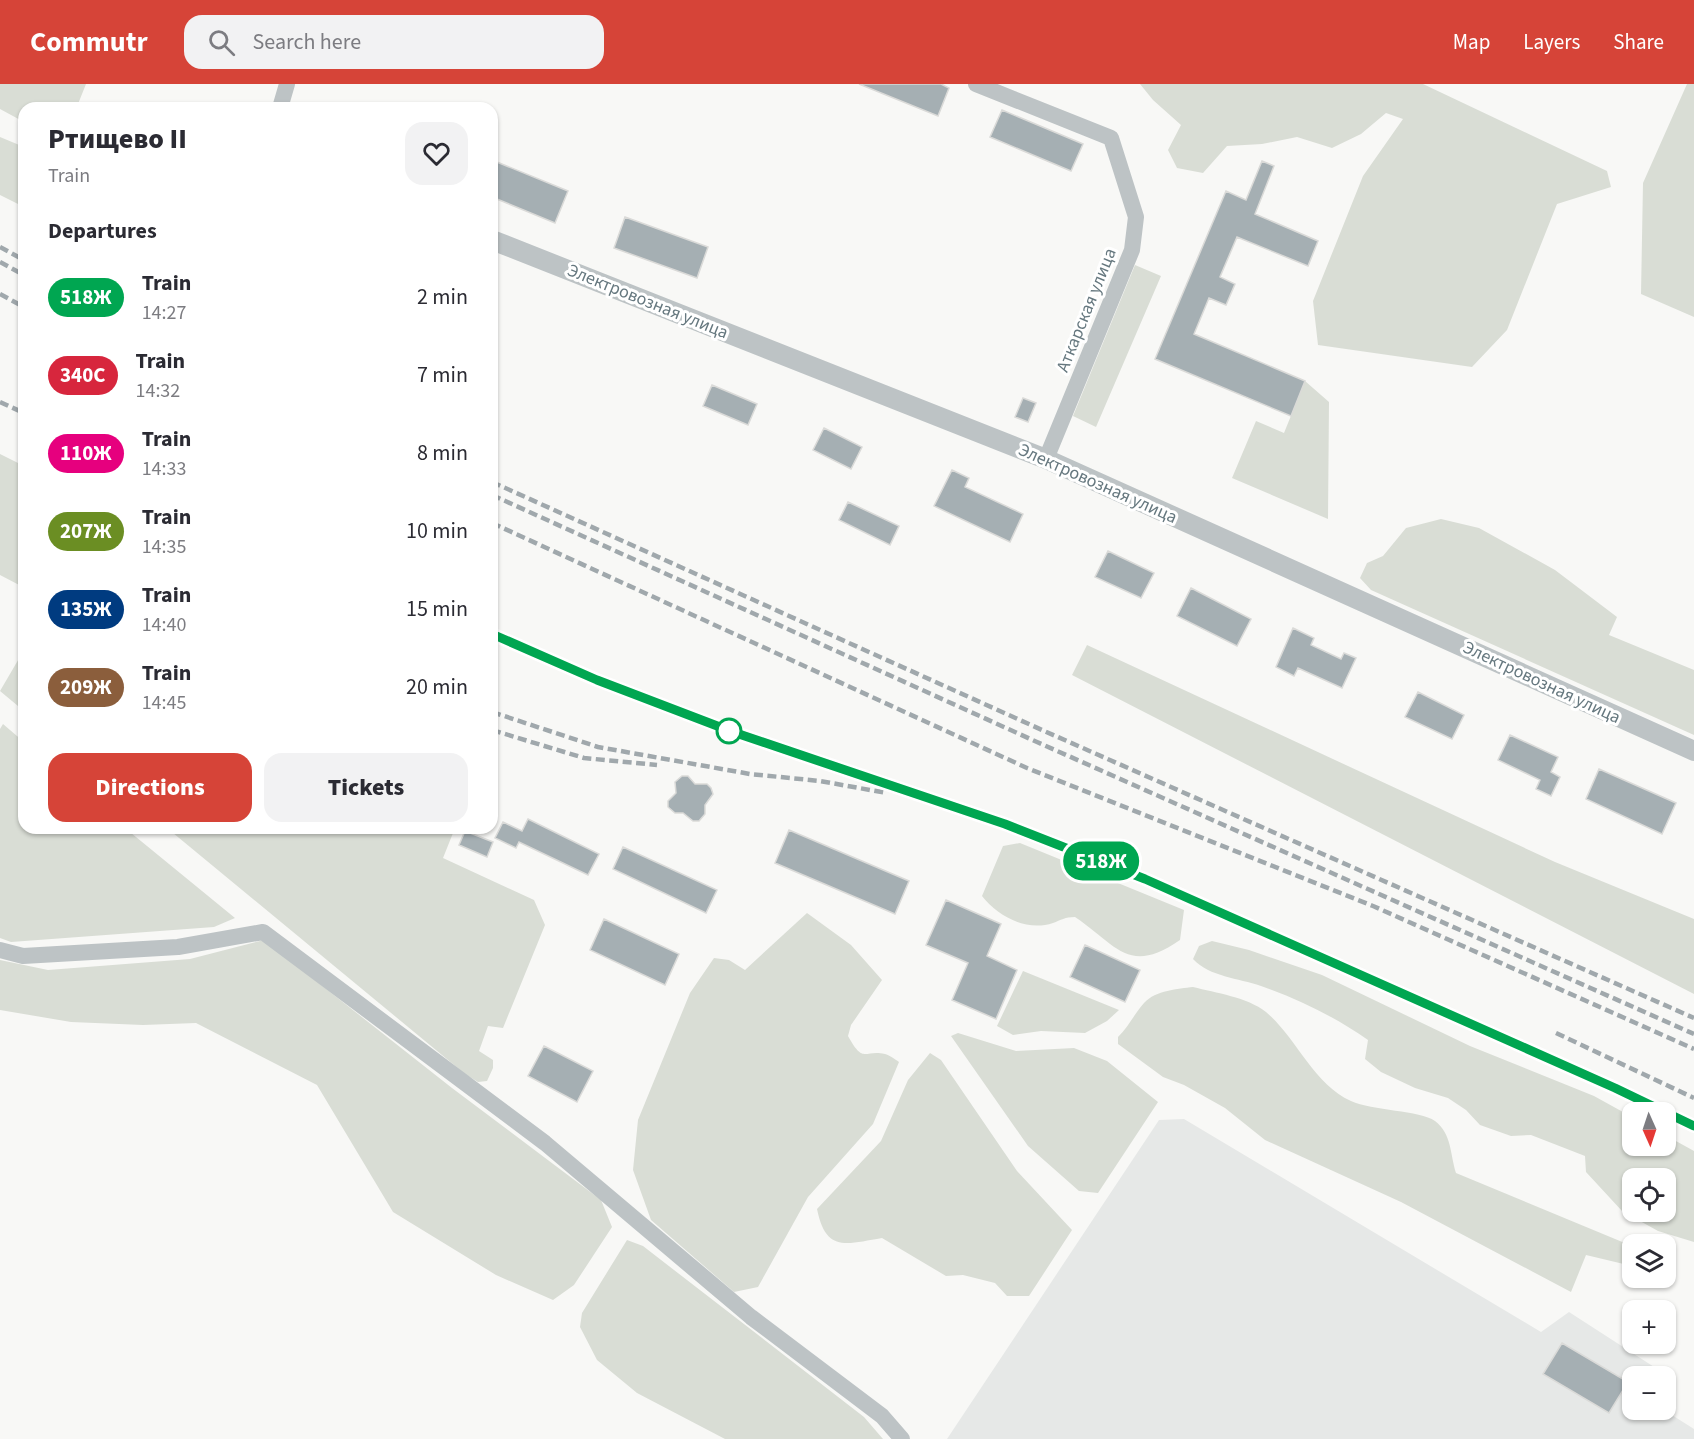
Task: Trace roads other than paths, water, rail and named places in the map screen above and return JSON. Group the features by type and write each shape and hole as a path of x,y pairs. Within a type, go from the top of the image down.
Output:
{"street":[{"path":"282,102 287,84"},
{"name":"Аткарская улица","path":"976,84 1111,138 1136,217 1132,250 1046,459"},
{"name":"Электровозная улица","path":"498,242 1046,459 1694,752"},
{"path":"0,950 23,956 178,947 263,932 545,1143 751,1317 882,1416 902,1439"}],"railway":[{"path":"0,247 18,257"},
{"path":"0,262 18,272"},
{"path":"0,294 18,304"},
{"path":"0,402 18,410"},
{"path":"498,485 1042,730 1694,1018"},
{"path":"498,498 1037,742 1694,1034"},
{"path":"498,526 1027,768 1373,906 1694,1049"},
{"path":"498,637 596,679 733,732 1005,824 1145,879 1615,1088 1694,1126"},
{"path":"498,714 598,747 750,774 820,781 887,793"},
{"path":"498,732 584,758 657,765"},
{"path":"1556,1033 1694,1098"}],"train":[{"name":"518Ж","path":"498,637 597,680 733,732 1005,824 1145,879 1615,1088 1694,1126"}]}
